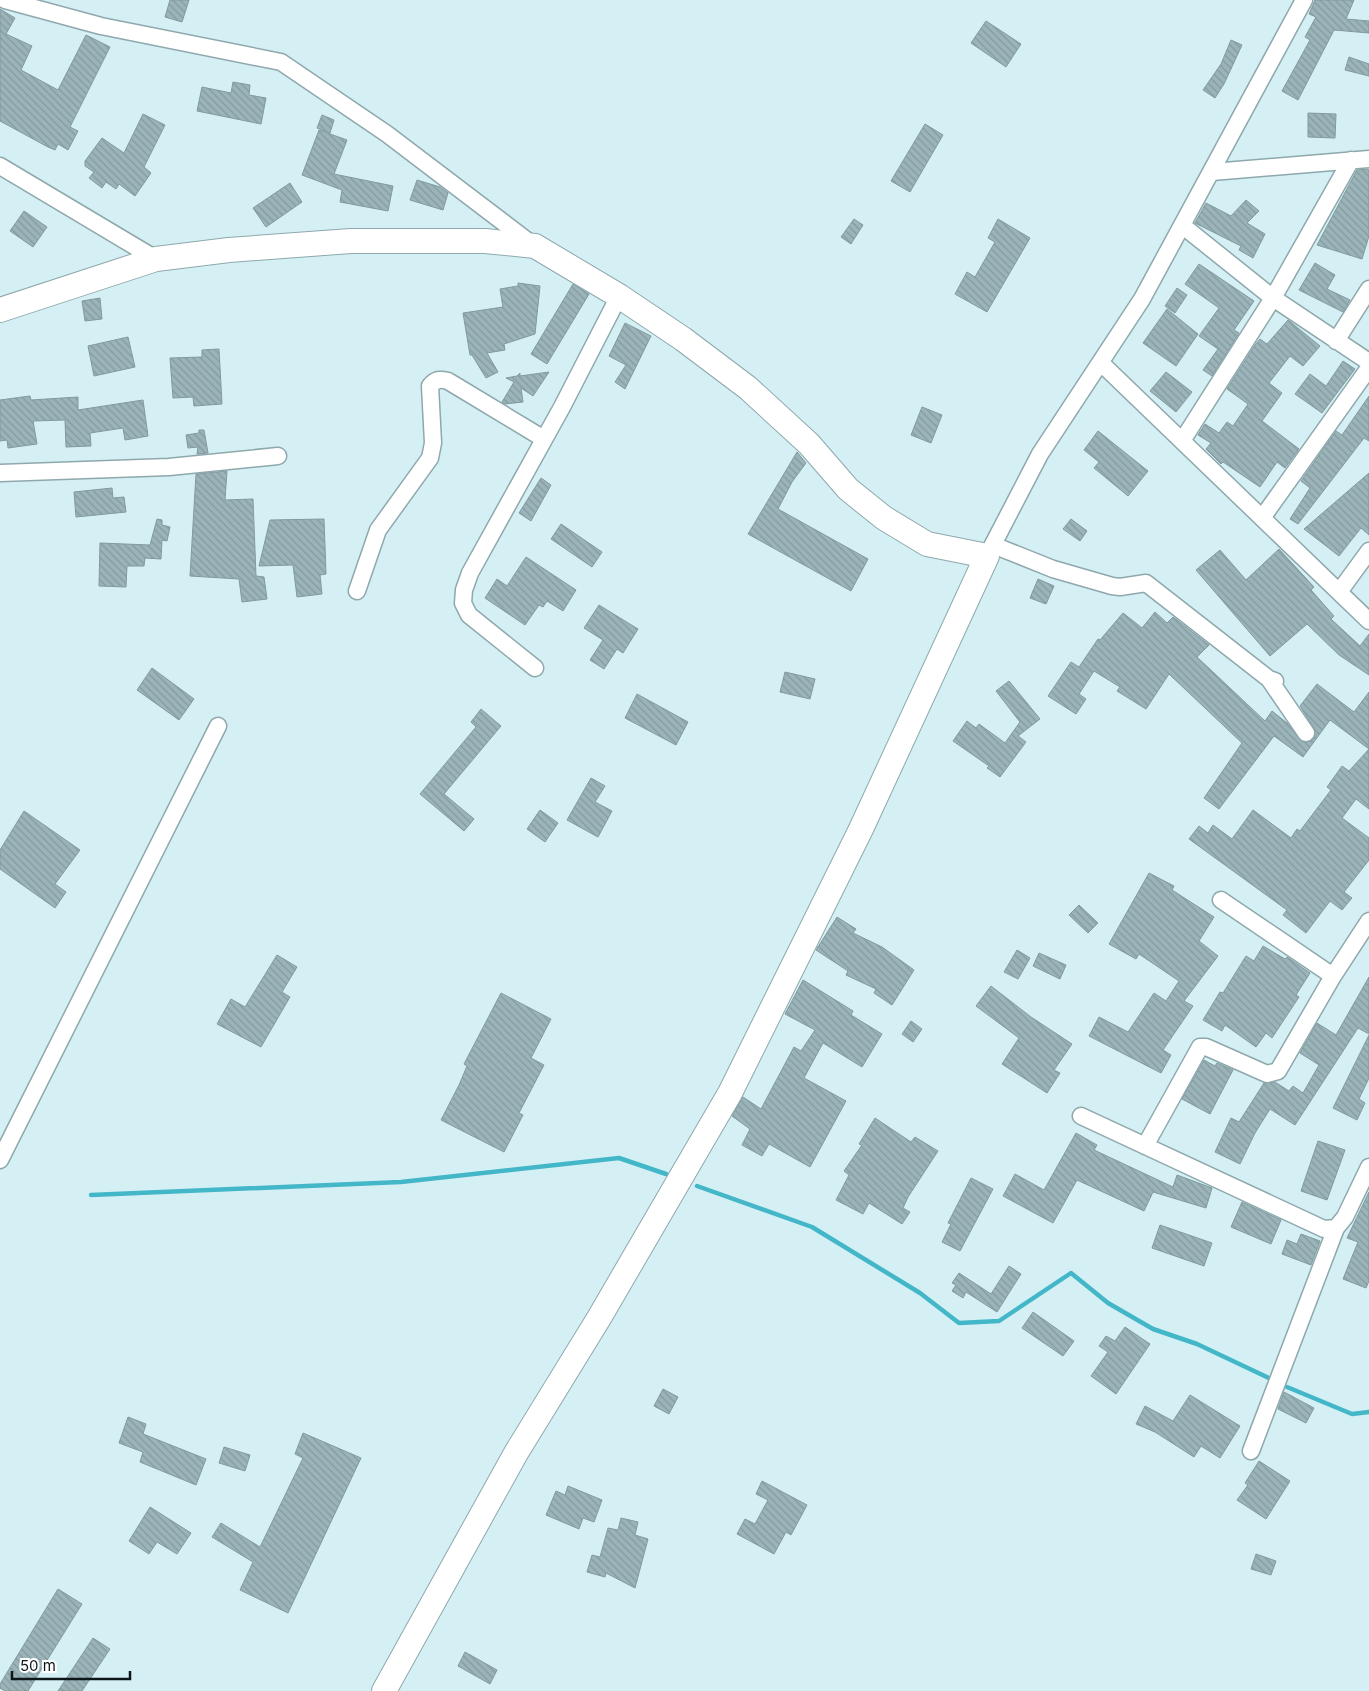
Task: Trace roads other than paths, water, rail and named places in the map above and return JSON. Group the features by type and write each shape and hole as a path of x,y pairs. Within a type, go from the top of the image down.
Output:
{"street":[{"path":"5,0 34,4 101,26 281,62 387,134 536,246 619,296 683,339 748,388 809,444 848,489 884,518 926,544 990,551 1112,586 1120,587 1146,583 1272,680 1306,733"},
{"path":"384,1691 516,1453 599,1318 730,1093 861,829 990,551 1032,469 1134,313 1183,226 1304,0"},
{"path":"1212,172 1369,159"},
{"path":"1182,441 1273,298 1351,160"},
{"path":"0,166 156,259"},
{"path":"1183,226 1273,298 1369,362"},
{"path":"0,310 156,259 229,250 352,240 485,241 536,246"},
{"path":"1336,341 1369,289"},
{"path":"534,668 470,615 463,603 464,590 481,550 544,439 619,296"},
{"path":"1101,363 1369,621"},
{"path":"1262,518 1369,368"},
{"path":"357,591 378,530 430,458 433,443 430,386 434,381 441,379 448,381 544,439"},
{"path":"0,473 34,474 169,467 278,456"},
{"path":"1339,592 1369,551"},
{"path":"0,1160 218,726"},
{"path":"1221,900 1333,976"},
{"path":"1144,1146 1182,1075 1200,1047 1206,1047 1267,1074 1273,1074 1282,1065 1333,976 1369,921"},
{"path":"1081,1116 1312,1225 1324,1230 1336,1228"},
{"path":"1251,1451 1336,1228 1345,1217 1369,1167"}],"waterway":[{"path":"91,1195 401,1182 619,1158 666,1174"},
{"path":"697,1186 812,1227 920,1293 959,1323 999,1321 1071,1273 1108,1303 1153,1329 1197,1344 1271,1379"},
{"path":"1287,1387 1352,1414 1369,1412"}]}
